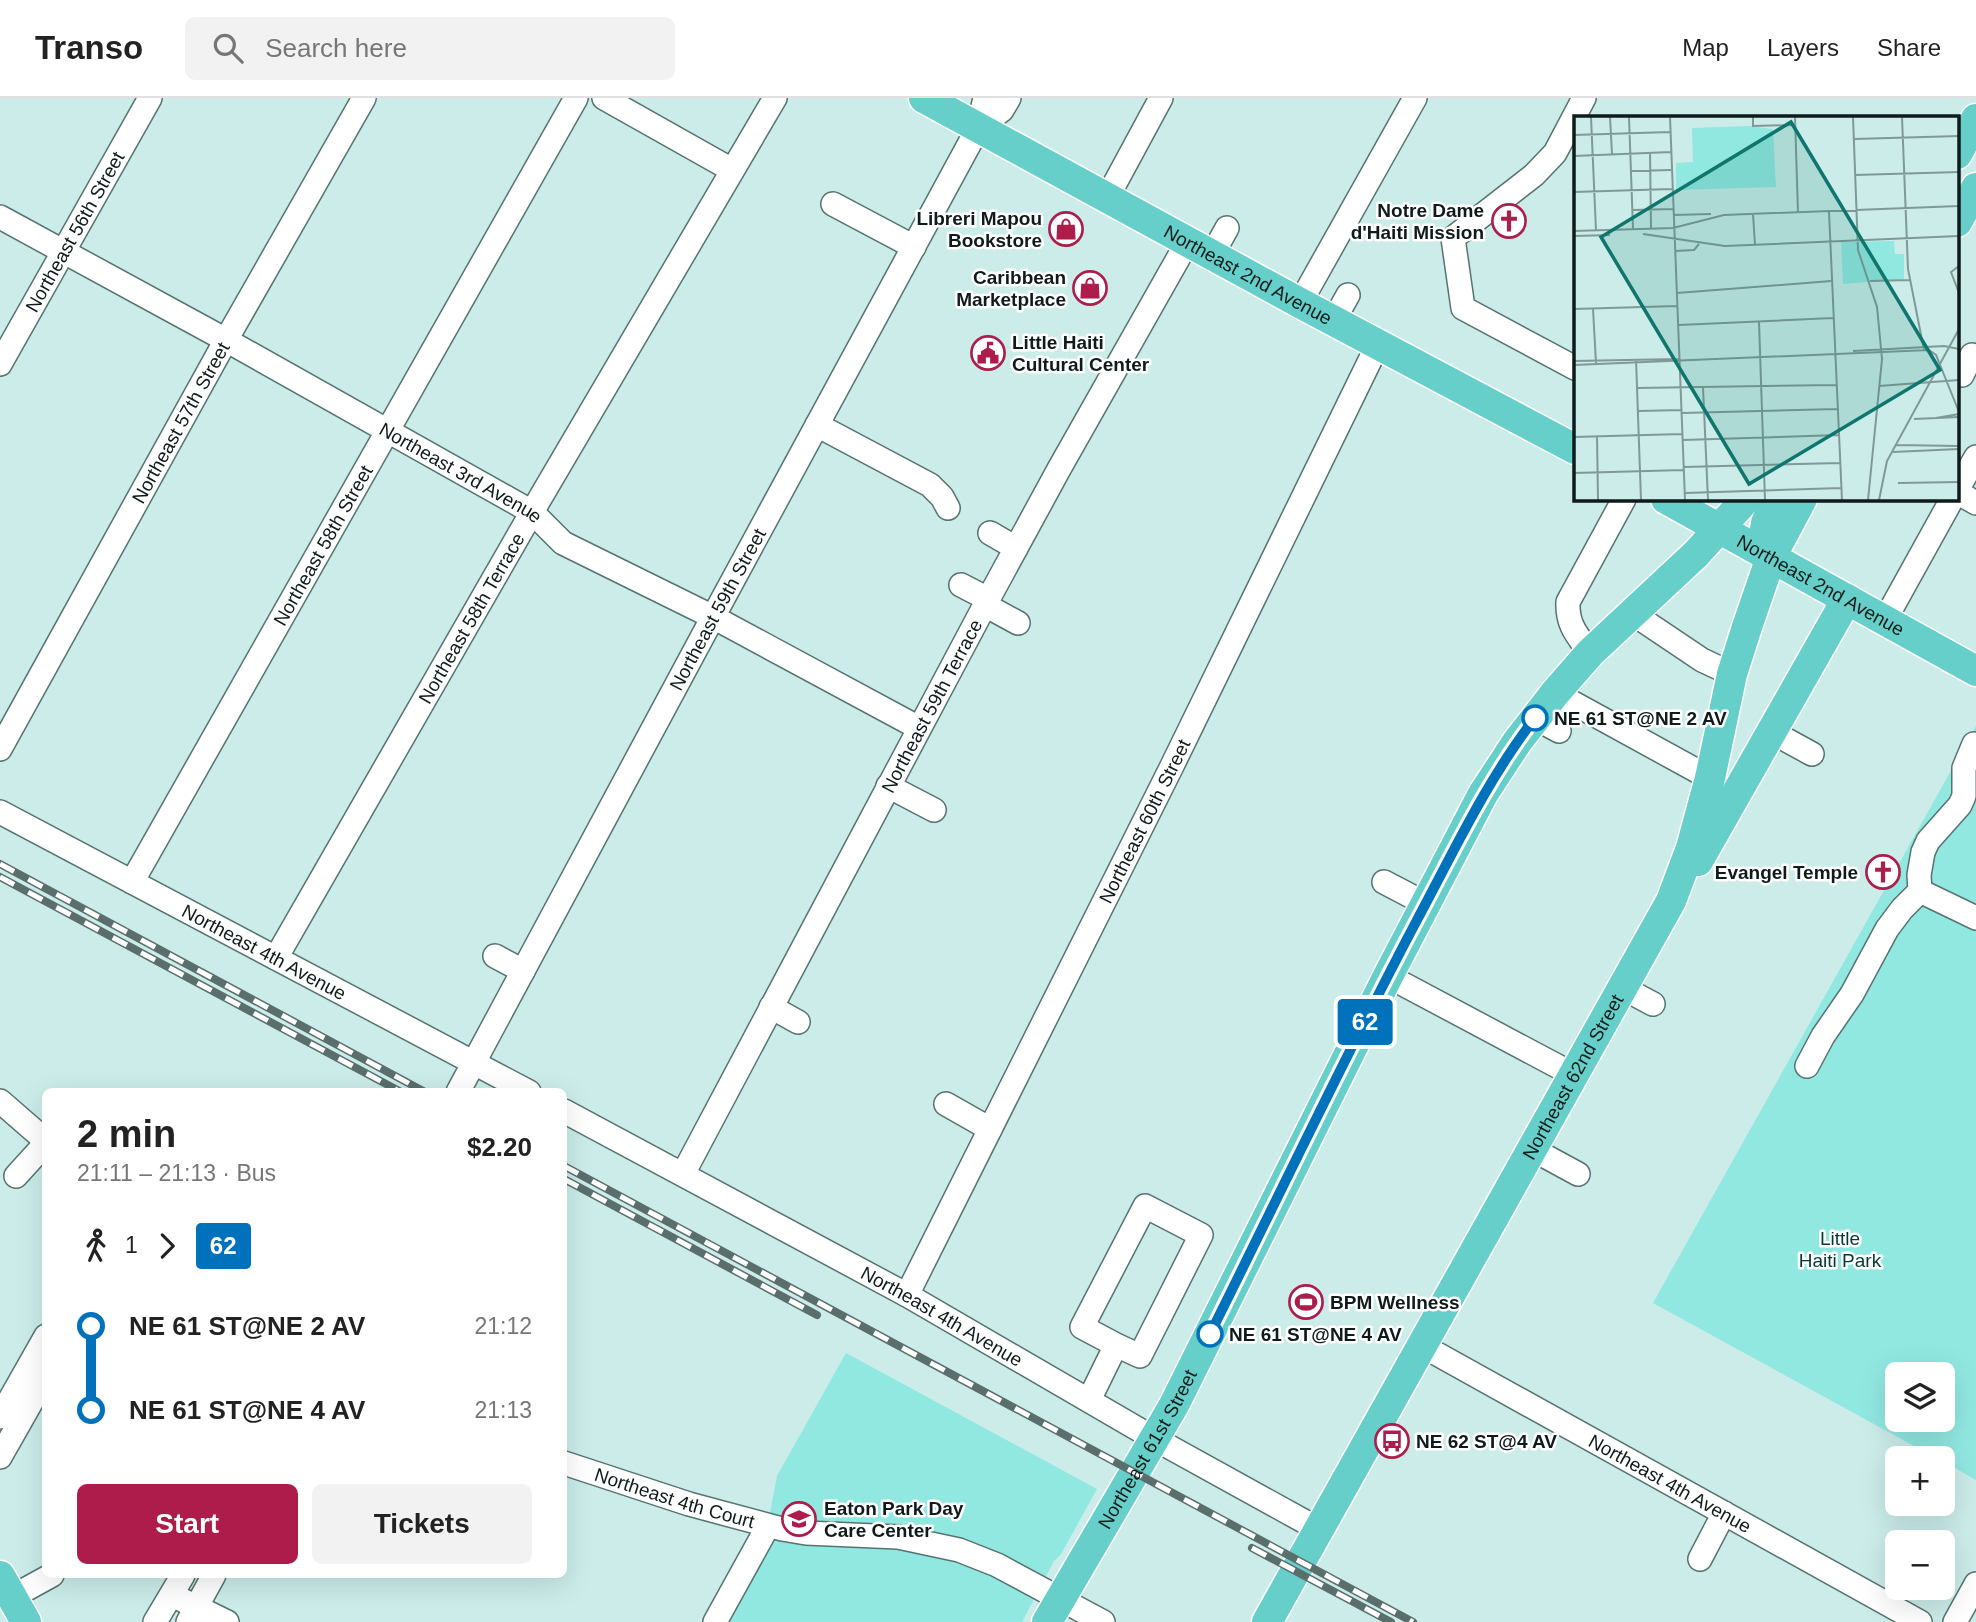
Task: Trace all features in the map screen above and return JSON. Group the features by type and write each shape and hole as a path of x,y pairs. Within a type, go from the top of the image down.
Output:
{"main road":[{"name":"Northeast 2nd Avenue","path":"924,98 1300,303 1341,308 1378,344 1574,448"},
{"path":"1958,152 1976,119"},
{"path":"1958,220 1976,188"},
{"name":"Northeast 2nd Avenue","path":"1668,500 1976,671"},
{"path":"1720,528 1745,500"},
{"path":"1771,557 1763,546 1763,536 1777,500"},
{"name":"Northeast 62nd Street","path":"1267,1622 1671,901 1691,848 1710,778 1732,674 1771,557 1800,500"},
{"name":"Northeast 61st Street","path":"1053,1610 1174,1405 1388,976 1426,904 1452,869 1483,794 1517,742 1547,724 1555,693 1590,653 1720,528"},
{"path":"1671,901 1707,848 1847,599"}],"street":[{"name":"Northeast 56th Street","path":"0,364 150,98"},
{"name":"Northeast 57th Street","path":"0,749 226,340 364,98"},
{"name":"Northeast 58th Street","path":"132,882 576,98"},
{"path":"604,98 732,170"},
{"name":"Northeast 58th Terrace","path":"276,958 532,512 775,98"},
{"name":"Northeast 59th Street","path":"460,1088 978,128 985,98"},
{"name":"Northeast 59th Street","path":"978,128 1002,110 1009,98"},
{"path":"1107,198 1160,98"},
{"path":"1300,303 1415,98"},
{"path":"1575,116 1584,98"},
{"path":"1574,117 1555,153 1534,174 1453,238 1463,308 1574,367"},
{"path":"834,204 914,247"},
{"name":"Northeast 3rd Avenue","path":"0,217 532,512 563,543 713,617 919,728"},
{"name":"Northeast 59th Terrace","path":"683,1174 1016,548 1200,248 1227,228"},
{"name":"Northeast 60th Street","path":"907,1295 1177,756 1378,344"},
{"path":"817,425 930,485 948,508"},
{"path":"1958,489 1976,457"},
{"path":"1958,492 1976,503"},
{"path":"1590,653 1567,618 1568,602 1623,500"},
{"path":"1885,620 1951,500"},
{"path":"990,533 1016,548"},
{"path":"961,584 1018,622"},
{"path":"1632,614 1702,660 1732,674"},
{"path":"1555,693 1710,778"},
{"path":"1772,732 1812,754"},
{"path":"1807,1066 1823,1036 1852,994 1887,929 1920,891 1919,875 1923,852 1928,841 1960,805 1964,796 1964,768 1974,744"},
{"path":"888,786 934,810"},
{"name":"Northeast 4th Avenue","path":"0,812 57,831 132,882 521,1088"},
{"path":"1384,881 1426,904"},
{"path":"1920,891 1976,918"},
{"path":"495,956 523,971"},
{"path":"1388,976 1574,1075"},
{"path":"1623,988 1653,1004"},
{"path":"771,1007 798,1022"},
{"path":"0,1101 42,1138"},
{"path":"946,1104 990,1129"},
{"name":"Northeast 4th Avenue","path":"567,1113 907,1295 1155,1439 1318,1529"},
{"path":"16,1176 42,1147"},
{"path":"1532,1149 1577,1174"},
{"path":"1144,1206 1201,1235 1140,1356 1116,1345 1082,1327 1144,1206"},
{"path":"0,1417 42,1343"},
{"path":"1089,1400 1116,1345"},
{"name":"Northeast 4th Avenue","path":"1421,1345 1920,1622"},
{"path":"0,1457 42,1383"},
{"name":"Northeast 4th Court","path":"567,1464 689,1504 768,1526 806,1533 898,1537 959,1550 989,1561 1053,1610 1103,1622"},
{"path":"1700,1559 1724,1513"},
{"path":"715,1622 768,1526"},
{"path":"15,1608 49,1578"},
{"path":"193,1615 212,1578"},
{"path":"176,1581 193,1615"},
{"path":"155,1622 176,1581"},
{"path":"1955,1622 1976,1584"},
{"path":"193,1615 226,1622"}],"green space":[{"name":"Little Haiti Park","path":"1976,726 1976,1480 1955,1468 1955,1446 1914,1446 1889,1432 1955,1432 1955,1362 1885,1362 1885,1430 1653,1303"},
{"path":"846,1353 1097,1489 1022,1622 727,1622 760,1566 777,1476"}],"railway":[{"path":"0,864 418,1088"},
{"path":"0,877 394,1088"},
{"path":"567,1168 1413,1622"},
{"path":"567,1181 817,1315"},
{"path":"1252,1548 1391,1622"}],"bus line":[{"name":"62","path":"1210,1334 1388,976 1483,794 1535,718"}],"place":[{"name":"Notre Dame d'Haiti Mission","path":"1509,221"},
{"name":"Libreri Mapou Bookstore","path":"1066,229"},
{"name":"Caribbean Marketplace","path":"1090,288"},
{"name":"Little Haiti Cultural Center","path":"988,353"},
{"name":"NE 61 ST@NE 2 AV","path":"1535,718"},
{"name":"Evangel Temple","path":"1883,872"},
{"name":"BPM Wellness","path":"1306,1302"},
{"name":"NE 61 ST@NE 4 AV","path":"1210,1334"},
{"name":"NE 62 ST@4 AV","path":"1392,1441"},
{"name":"Eaton Park Day Care Center","path":"799,1519"}]}
